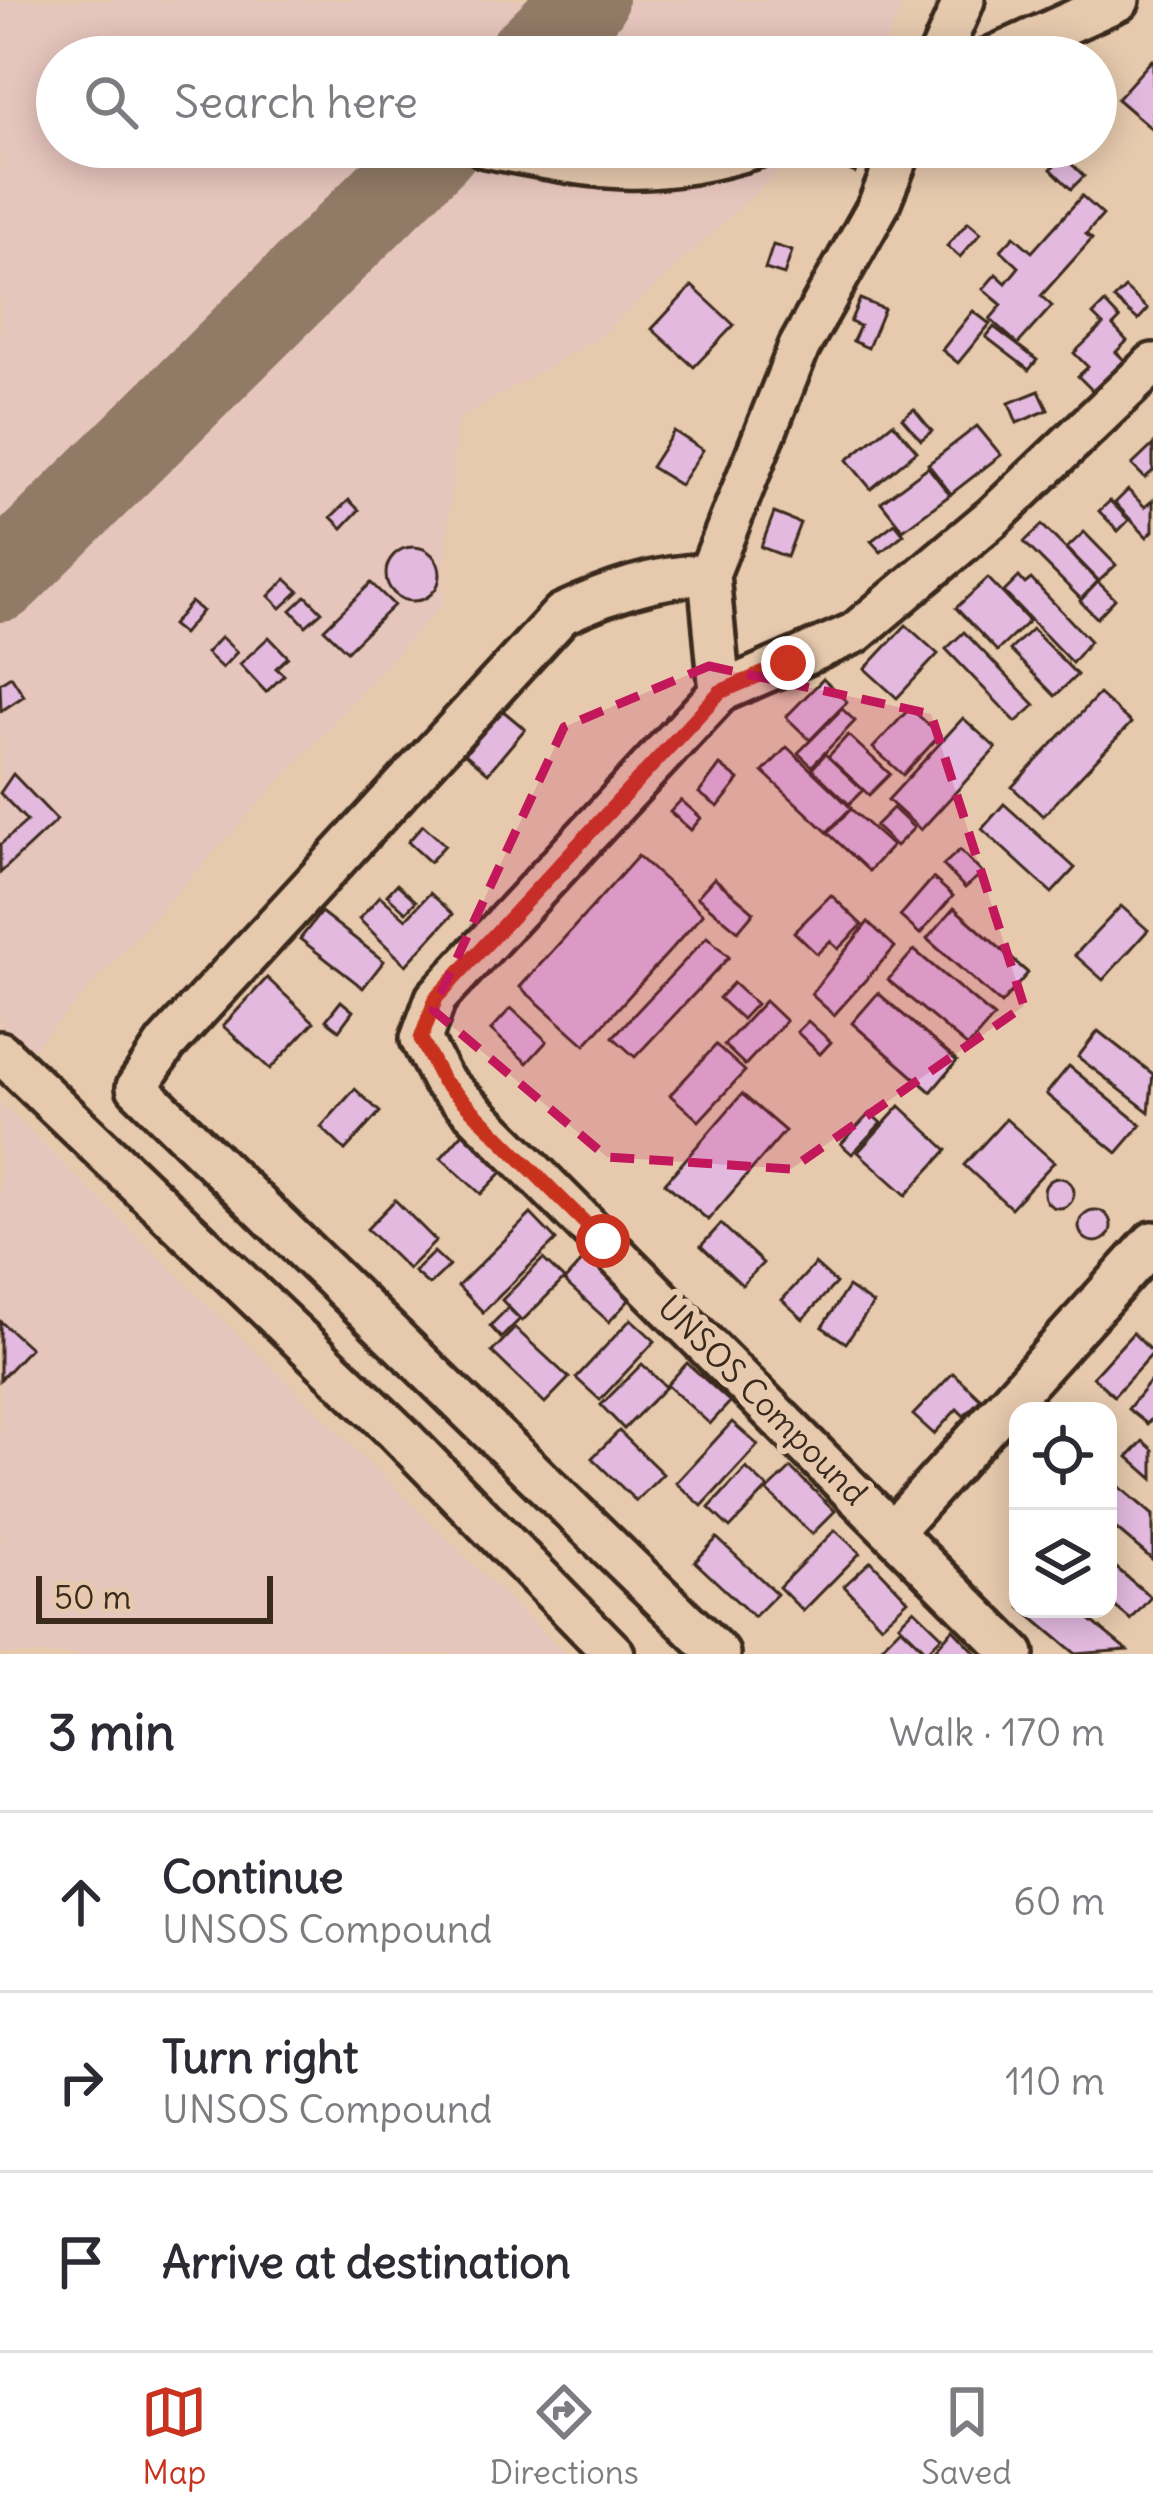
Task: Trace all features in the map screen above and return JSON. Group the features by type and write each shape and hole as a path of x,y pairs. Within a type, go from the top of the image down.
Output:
{"lane":[{"path":"948,36 964,0"},
{"path":"1039,36 1119,0"},
{"path":"594,168 615,172 664,168"},
{"path":"720,692 709,574 799,347 878,206 893,168"},
{"name":"UNSOS Compound","path":"1014,1654 442,1080 421,1039 436,998 720,692 855,633 994,516 1153,364"},
{"path":"709,574 675,575 613,591 562,614 166,1044 136,1087 719,1654"},
{"path":"0,1052 380,1415 614,1654"},
{"path":"893,1531 1153,1242"}],"highlighted area":[{"path":"709,666 931,714 1024,1006 791,1169 607,1157 433,1010 564,727"}],"shaded area":[{"path":"0,0 905,0 889,36 36,36 36,168 782,168 602,335 457,420 442,604 0,1085"},
{"path":"0,1102 565,1654 0,1654"}],"building":[{"path":"1153,61 1153,130 1117,99"},
{"path":"1076,168 1084,176 1071,189 1051,169"},
{"path":"1082,196 1103,215 1086,234 1092,239 1041,296 1052,306 1018,344 990,319 1002,305 983,289 996,274 1006,283 1019,267 1001,250 1014,236 1032,252"},
{"path":"968,222 981,233 960,257 947,246"},
{"path":"773,245 792,251 784,275 765,269"},
{"path":"692,286 734,325 694,367 652,329"},
{"path":"1125,288 1148,309 1138,320 1114,299"},
{"path":"860,299 884,309 868,348 853,341 860,326 850,322"},
{"path":"1105,303 1120,319 1113,326 1127,341 1116,352 1129,365 1098,396 1078,376 1088,367 1074,353 1103,325 1093,315"},
{"path":"973,311 990,324 958,363 942,350"},
{"path":"994,327 1037,360 1029,370 986,337"},
{"path":"1039,391 1048,410 1017,423 1009,403"},
{"path":"914,409 932,431 921,440 902,418"},
{"path":"893,423 917,451 871,489 847,460"},
{"path":"977,426 1001,455 951,494 928,464"},
{"path":"674,431 703,450 680,485 651,467"},
{"path":"1153,445 1153,471 1145,478 1132,465"},
{"path":"928,467 950,495 903,530 881,502"},
{"path":"1128,490 1145,507 1153,500 1153,531 1147,537 1115,503"},
{"path":"349,500 359,510 342,528 331,517"},
{"path":"1110,501 1129,520 1118,531 1099,511"},
{"path":"774,513 800,523 787,557 761,547"},
{"path":"895,523 904,534 881,552 871,541"},
{"path":"1042,525 1098,581 1081,599 1024,542"},
{"path":"1084,532 1116,565 1099,581 1067,548"},
{"path":"413,547 432,555 440,574 432,593 413,601 394,593 386,574 394,555"},
{"path":"1019,577 1025,584 1031,579 1090,641 1072,663 1004,592"},
{"path":"988,578 1029,621 997,651 956,608"},
{"path":"286,579 299,591 281,608 269,596"},
{"path":"1098,582 1115,599 1097,618 1080,601"},
{"path":"371,583 394,605 347,651 324,629"},
{"path":"306,596 322,612 306,626 291,610"},
{"path":"191,602 202,611 183,634 172,625"},
{"path":"906,625 938,654 897,698 865,669"},
{"path":"1032,629 1077,675 1055,696 1010,650"},
{"path":"964,632 1035,705 1016,722 946,649"},
{"path":"221,637 237,652 222,668 206,653"},
{"path":"269,637 288,657 276,668 284,675 266,692 240,664"},
{"path":"11,676 24,696 1,711 0,683"},
{"path":"823,679 847,702 810,740 786,717"},
{"path":"1099,694 1131,723 1043,816 1012,787"},
{"path":"910,708 940,735 903,775 873,748"},
{"path":"842,709 855,721 812,766 798,753"},
{"path":"502,710 525,729 488,773 465,754"},
{"path":"963,718 996,748 921,830 888,800"},
{"path":"848,735 890,774 869,795 828,757"},
{"path":"787,747 851,808 827,832 763,772"},
{"path":"825,754 863,790 849,804 812,769"},
{"path":"720,765 739,780 718,807 699,793"},
{"path":"13,774 57,820 0,873 0,845 27,821 0,793"},
{"path":"681,800 701,818 691,830 670,812"},
{"path":"1004,804 1075,868 1052,893 982,829"},
{"path":"893,808 914,828 896,846 875,826"},
{"path":"851,809 892,846 869,871 828,833"},
{"path":"423,825 445,845 430,862 408,842"},
{"path":"960,850 982,873 965,888 943,865"},
{"path":"638,856 703,914 585,1045 520,987"},
{"path":"714,878 754,912 738,931 697,897"},
{"path":"933,878 953,896 920,934 900,916"},
{"path":"397,884 416,901 406,912 387,895"},
{"path":"430,893 453,914 406,965 359,919 380,896 406,919"},
{"path":"831,895 862,925 838,949 830,941 817,954 794,932"},
{"path":"1121,906 1148,930 1103,980 1075,955"},
{"path":"954,908 1028,973 1001,1004 927,939"},
{"path":"321,912 384,961 363,988 300,939"},
{"path":"868,922 895,947 834,1015 811,994"},
{"path":"707,937 729,957 635,1057 613,1037"},
{"path":"914,950 994,1017 968,1047 888,980"},
{"path":"267,978 314,1022 270,1069 223,1026"},
{"path":"733,983 756,1004 742,1019 719,998"},
{"path":"878,993 957,1061 931,1092 852,1023"},
{"path":"341,1001 353,1011 339,1030 326,1020"},
{"path":"765,1001 786,1021 745,1065 724,1045"},
{"path":"511,1008 547,1041 527,1063 491,1030"},
{"path":"808,1021 831,1042 820,1054 797,1032"},
{"path":"1098,1031 1153,1074 1149,1112 1078,1057"},
{"path":"716,1045 745,1071 699,1121 670,1095"},
{"path":"1069,1066 1141,1125 1117,1153 1046,1094"},
{"path":"355,1089 380,1112 345,1150 321,1127"},
{"path":"742,1094 785,1131 708,1220 665,1183"},
{"path":"900,1106 947,1150 906,1195 858,1152"},
{"path":"870,1113 881,1123 852,1154 841,1144"},
{"path":"1006,1119 1054,1162 1011,1208 964,1165"},
{"path":"463,1133 504,1170 481,1194 441,1158"},
{"path":"1059,1178 1070,1182 1074,1193 1070,1204 1059,1208 1048,1204 1044,1193 1048,1182"},
{"path":"395,1200 436,1241 408,1269 367,1229"},
{"path":"1095,1210 1106,1215 1111,1226 1106,1237 1095,1242 1084,1237 1079,1226 1084,1215"},
{"path":"531,1214 556,1240 483,1312 458,1286"},
{"path":"721,1224 763,1263 742,1285 701,1246"},
{"path":"434,1252 449,1266 429,1285 414,1272"},
{"path":"587,1256 631,1298 609,1322 564,1281"},
{"path":"543,1259 564,1279 522,1321 502,1300"},
{"path":"815,1264 836,1283 803,1319 782,1300"},
{"path":"848,1287 873,1304 846,1343 822,1327"},
{"path":"508,1308 520,1319 501,1338 490,1326"},
{"path":"631,1319 655,1341 600,1400 576,1378"},
{"path":"0,1321 30,1348 0,1380"},
{"path":"515,1328 569,1378 545,1403 492,1352"},
{"path":"1133,1333 1153,1353 1114,1396 1093,1377"},
{"path":"687,1363 730,1402 710,1424 667,1385"},
{"path":"642,1364 666,1387 624,1429 601,1405"},
{"path":"953,1373 981,1399 964,1416 957,1409 934,1434 913,1415"},
{"path":"1153,1378 1153,1417 1147,1424 1128,1409"},
{"path":"732,1422 758,1445 702,1506 676,1483"},
{"path":"619,1431 663,1474 636,1501 592,1458"},
{"path":"1143,1441 1153,1450 1153,1479 1128,1457"},
{"path":"746,1468 768,1488 730,1528 709,1508"},
{"path":"791,1468 835,1511 812,1534 767,1491"},
{"path":"1117,1485 1153,1515 1153,1560 1117,1530"},
{"path":"835,1530 860,1553 803,1611 779,1587"},
{"path":"717,1538 777,1594 754,1617 695,1562"},
{"path":"871,1561 908,1600 881,1625 844,1586"},
{"path":"1117,1569 1151,1597 1131,1620 1117,1608"},
{"path":"914,1609 942,1636 927,1651 899,1624"},
{"path":"1033,1618 1088,1618 1127,1650 1076,1654"},
{"path":"901,1627 927,1652 874,1654"},
{"path":"953,1629 977,1654 931,1654"}],"taxiway":[{"path":"549,36 586,0"},
{"path":"0,580 416,168"}],"route":[{"path":"603,1241 442,1080 421,1039 436,998 720,692 788,663"}]}
